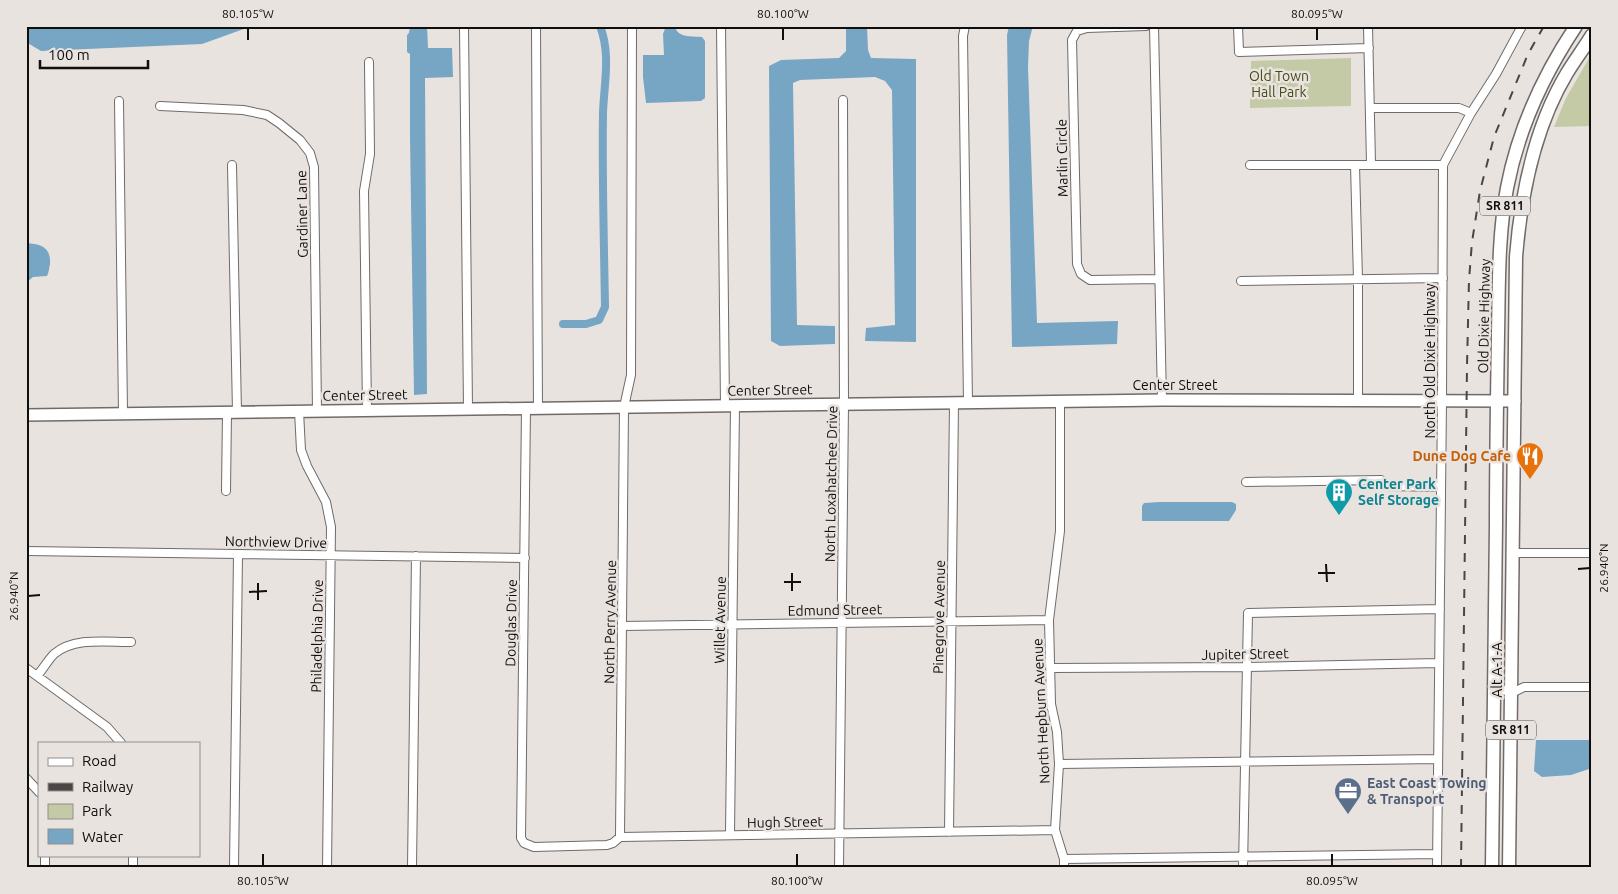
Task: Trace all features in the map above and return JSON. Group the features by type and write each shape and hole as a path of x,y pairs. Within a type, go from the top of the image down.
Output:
{"main road":[{"name":"Old Dixie Highway","path":"1495,622 1499,264 1508,186 1518,149 1535,100 1576,26"},
{"name":"SR 811","path":"1513,553 1516,257 1518,226 1526,183 1542,128 1566,74 1592,35"},
{"name":"Alt A-1-A","path":"1509,868 1513,553"},
{"name":"Alt A-1-A","path":"1492,868 1495,622"}],"street":[{"path":"464,26 468,409"},
{"name":"Douglas Drive","path":"522,838 525,558 532,408 536,26"},
{"name":"North Perry Avenue","path":"620,837 624,407 631,375 632,26"},
{"name":"Willet Avenue","path":"721,26 730,406 732,624 730,835"},
{"path":"965,26 963,36 968,402"},
{"name":"Marlin Circle","path":"1146,26 1082,28 1074,35 1072,40 1077,264 1081,274 1090,280 1159,279"},
{"path":"1154,26 1162,400"},
{"path":"1238,26 1239,52 1368,48"},
{"path":"1368,26 1371,164"},
{"name":"North Old Dixie Highway","path":"1437,868 1443,164 1522,26"},
{"path":"367,410 364,191 370,154 368,62"},
{"path":"119,100 123,413"},
{"name":"North Loxahatchee Drive","path":"839,868 844,404 843,100"},
{"name":"Gardiner Lane","path":"160,106 243,110 266,115 294,134 310,153 314,167 317,411"},
{"path":"1370,108 1459,108 1471,113"},
{"path":"1250,165 1443,164"},
{"path":"1355,165 1358,280 1358,400"},
{"path":"226,491 232,412 232,166"},
{"path":"1241,280 1443,278"},
{"name":"Center Street","path":"26,415 1162,400 1514,401"},
{"name":"North Hepburn Avenue","path":"1060,401 1060,531 1049,620 1051,704 1057,732 1056,830 1064,864"},
{"name":"Pinegrove Avenue","path":"949,832 954,403"},
{"name":"Philadelphia Drive","path":"299,411 301,450 307,466 322,493 330,518 327,868"},
{"path":"1246,482 1381,480 1386,486 1441,487"},
{"name":"Northview Drive","path":"26,551 525,558"},
{"path":"1513,553 1592,553"},
{"path":"234,868 238,554"},
{"path":"412,868 416,556"},
{"path":"1244,868 1248,613 1440,609"},
{"name":"Edmund Street","path":"622,626 1049,620"},
{"path":"37,676 56,653 70,645 131,642"},
{"name":"Jupiter Street","path":"1051,668 1247,668 1439,662"},
{"path":"26,668 107,727 120,742"},
{"path":"1494,687 1512,694 1524,687 1592,687"},
{"path":"1058,764 1438,759"},
{"path":"26,778 38,791"},
{"name":"Hugh Street","path":"522,838 524,842 534,847 607,845 612,844 620,837 1056,830"},
{"path":"1064,864 1244,857 1437,854"}],"green space":[{"path":"1592,53 1592,126 1554,127 1566,98"},
{"name":"Old Town Hall Park","path":"1351,58 1351,106 1250,108 1251,61"}],"water":[{"path":"26,26 252,26 202,44 41,51 26,42"},
{"path":"410,26 427,26 428,48 452,48 453,77 425,78 427,394 414,395 410,54 407,52 407,35"},
{"path":"666,26 675,26 679,33 702,37 705,41 705,98 701,101 646,103 643,55 664,55 663,34"},
{"path":"846,26 867,26 868,50 871,58 916,59 916,342 865,341 866,328 895,325 892,90 885,81 875,77 800,80 793,83 797,325 835,326 835,344 780,346 771,341 769,66 781,60 839,58 846,51"},
{"path":"1009,26 1033,26 1029,41 1028,67 1037,323 1118,321 1117,344 1012,347 1007,35"},
{"path":"26,243 44,247 49,254 50,264 47,276 33,277 26,283"},
{"path":"1232,502 1236,504 1236,510 1229,521 1142,521 1142,506 1144,503"},
{"path":"1536,740 1592,740 1592,768 1571,775 1542,777 1534,771"}],"waterway":[{"path":"563,324 586,324 599,320 605,307 603,113 606,58 600,26"}],"railway":[{"path":"1461,868 1467,366 1472,242 1480,191 1494,137 1528,54 1544,26"}],"place":[{"name":"Dune Dog Cafe","path":"1530,480"},
{"name":"Center Park Self Storage","path":"1339,516"},
{"name":"East Coast Towing & Transport","path":"1348,815"}]}
